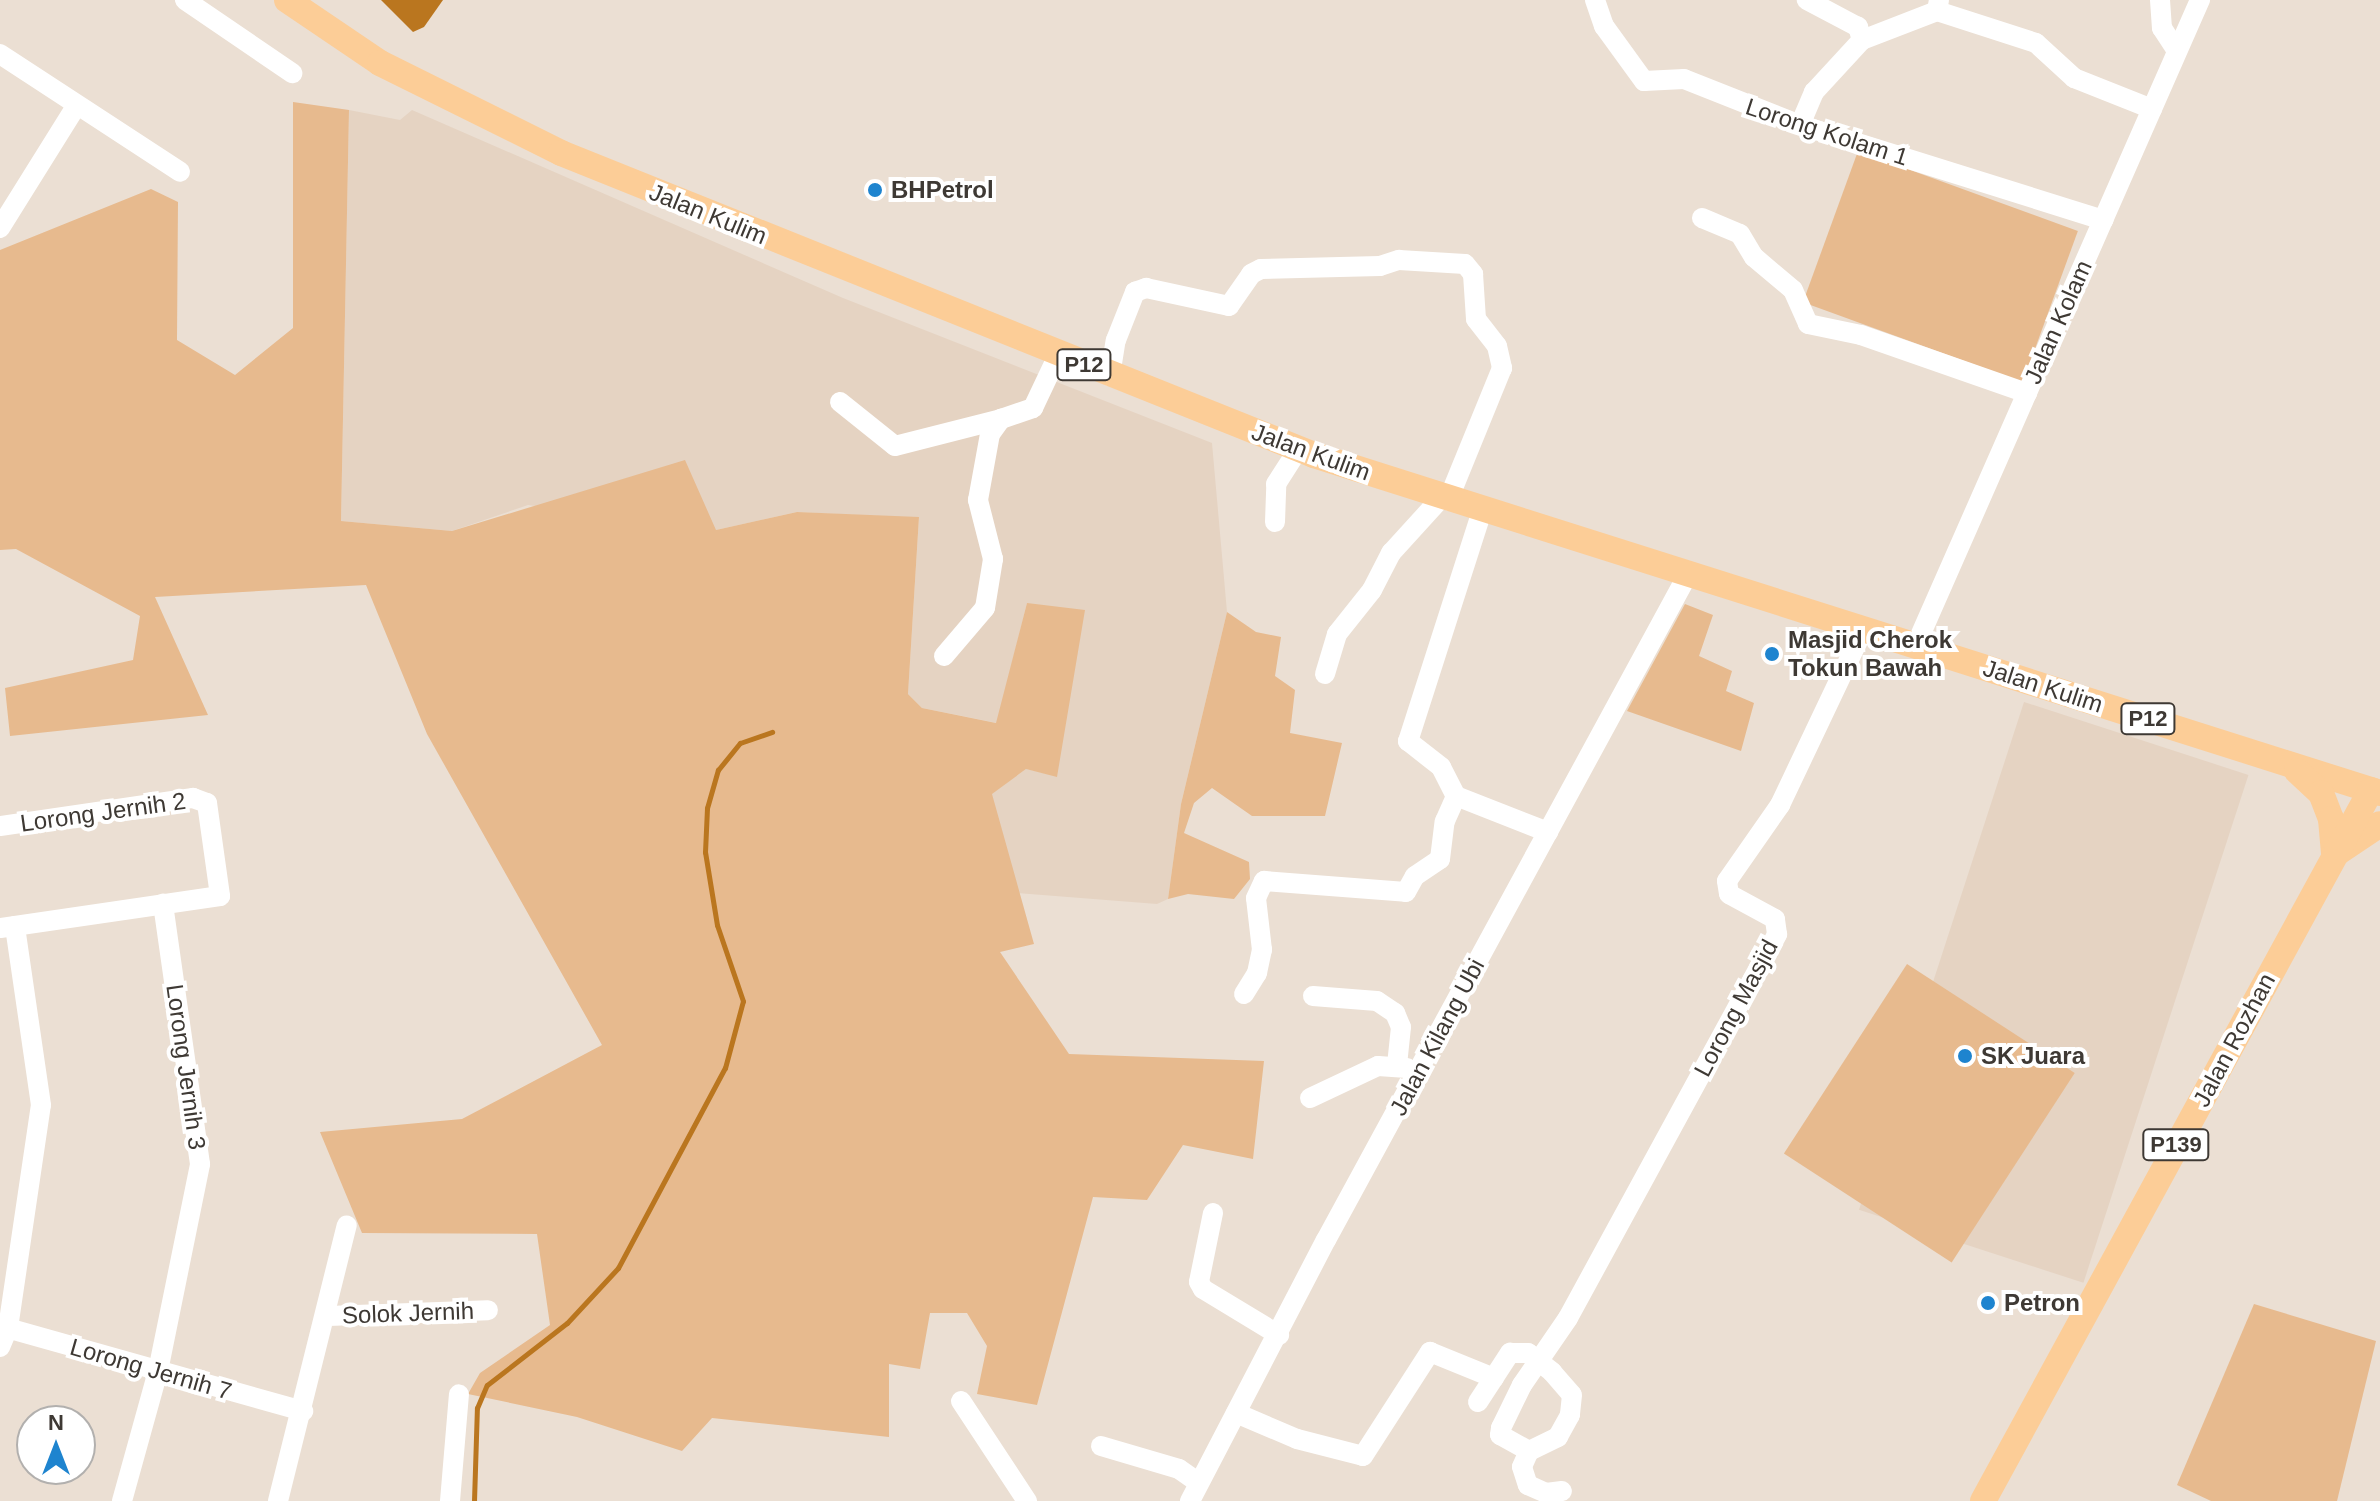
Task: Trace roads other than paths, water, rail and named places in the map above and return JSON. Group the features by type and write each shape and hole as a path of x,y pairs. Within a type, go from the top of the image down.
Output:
{"main road":[{"name":"Jalan Kulim","path":"287,0 380,63 561,153 1110,376 1299,448 1444,499 2376,792"},
{"path":"2289,764 2321,793 2331,819 2334,855 2380,824"},
{"name":"Jalan Rozhan","path":"1983,1501 2334,855 2376,792"}],"street":[{"path":"185,0 292,73"},
{"name":"Lorong Kolam 1","path":"1595,0 1604,26 1644,81 1684,79 1800,125 2103,220"},
{"path":"1807,0 1858,27 1862,40"},
{"path":"2160,0 2162,28 2177,51"},
{"name":"Jalan Kolam","path":"1916,645 2200,0"},
{"path":"1800,125 1814,92 1862,40 1938,6 2036,43 2074,78 2152,109"},
{"path":"0,54 180,172"},
{"path":"0,228 77,105"},
{"path":"1702,218 1740,234 1754,257 1793,290 1808,324 1861,335 2027,393"},
{"path":"1110,376 1130,304 1135,292 1146,288 1229,306 1251,274 1261,269 1380,266 1399,260 1465,264 1473,274 1476,319 1497,346 1502,368 1444,499 1391,553 1372,590 1337,634 1325,674"},
{"path":"840,402 895,446 1033,408 1058,355"},
{"path":"944,656 985,608 993,559 978,500 990,434 1001,419"},
{"path":"1275,522 1276,484 1299,448"},
{"path":"1244,994 1257,973 1262,950 1256,898 1264,881 1406,892 1415,876 1440,859 1445,821 1456,796 1450,777 1408,741 1482,511"},
{"name":"Jalan Kilang Ubi","path":"1195,1492 1418,1071 1688,574"},
{"name":"Lorong Masjid","path":"1540,1360 1777,934 1775,919 1729,894 1727,881 1780,805 1863,630"},
{"path":"1456,796 1548,832"},
{"name":"Lorong Jernih 2","path":"0,826 193,798 207,803 220,896 163,904"},
{"path":"3,1334 41,1105 8,927 163,904"},
{"name":"Lorong Jernih 3","path":"122,1501 158,1371 200,1164 163,904"},
{"path":"1313,996 1377,1001 1395,1013 1401,1027 1397,1065"},
{"path":"1310,1098 1378,1066 1397,1065 1418,1071"},
{"path":"1213,1213 1199,1282 1203,1289 1279,1335"},
{"path":"278,1501 328,1316 347,1225"},
{"name":"Solok Jernih","path":"328,1316 488,1310"},
{"name":"Lorong Jernih 7","path":"3,1334 158,1371 303,1411"},
{"path":"1236,1413 1297,1439 1363,1456 1430,1352 1494,1378"},
{"path":"1478,1402 1510,1353 1528,1353 1540,1360 1573,1403 1558,1437 1529,1451"},
{"path":"1529,1451 1500,1435 1522,1385 1540,1360"},
{"path":"450,1501 459,1394"},
{"path":"961,1401 1027,1501"},
{"path":"1101,1446 1179,1469 1195,1492"},
{"path":"1529,1451 1523,1480 1546,1493 1562,1491"}],"waterway":[{"path":"474,1501 477,1408 487,1385 567,1323 618,1268 725,1068 743,1001 717,925 705,852 707,808 718,770 740,743 772,732"}],"place":[{"name":"BHPetrol","path":"875,190"},
{"name":"Masjid Cherok Tokun Bawah","path":"1772,654"},
{"name":"SK Juara","path":"1965,1056"},
{"name":"Petron","path":"1988,1303"}]}
